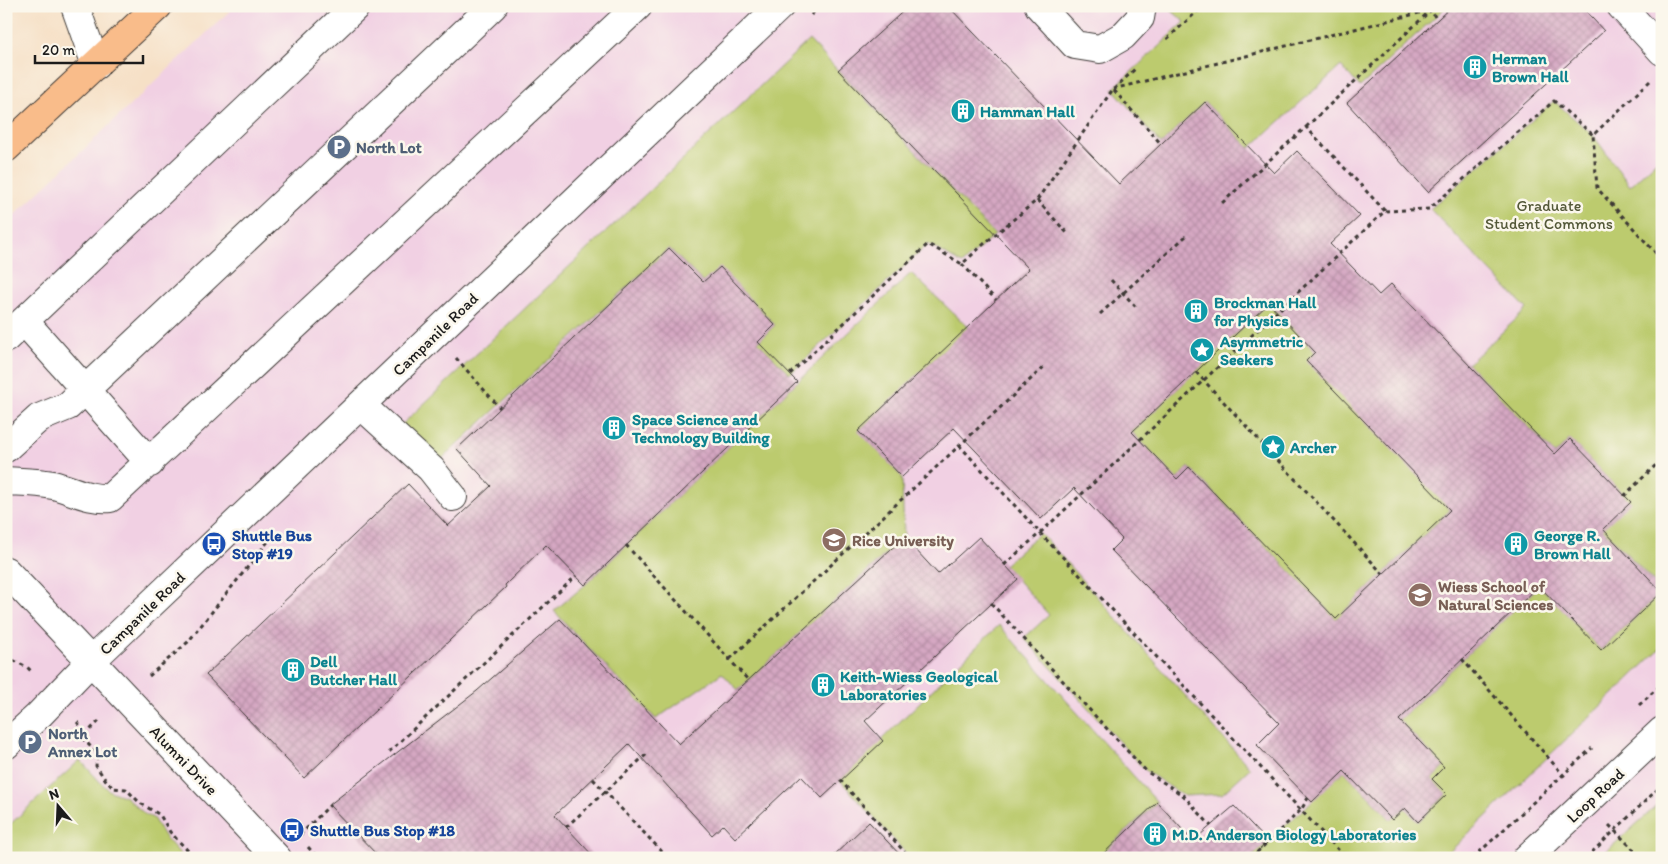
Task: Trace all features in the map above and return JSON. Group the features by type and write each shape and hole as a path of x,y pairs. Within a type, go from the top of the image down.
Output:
{"main road":[{"path":"6,148 158,6"}],"street":[{"path":"74,6 96,65"},
{"path":"150,463 76,398 15,329 356,6"},
{"path":"6,472 58,426 76,398 493,6"},
{"path":"6,481 53,485 101,499 110,498 150,463 638,6"},
{"name":"Campanile Road","path":"6,745 780,6"},
{"path":"1039,6 1075,44 1100,49 1123,36 1140,18 1142,6"},
{"path":"1621,6 1658,64"},
{"path":"6,448 39,418 76,398"},
{"path":"361,405 431,469 453,497"},
{"name":"Alumni Drive","path":"6,571 277,858"},
{"name":"Loop Road","path":"1527,858 1662,731"}],"path":[{"path":"1430,10 1435,17"},
{"path":"962,264 1037,200 1113,89 1430,10"},
{"path":"1222,203 1430,10"},
{"path":"1593,136 1658,64"},
{"path":"1113,89 1161,144"},
{"path":"1004,565 1385,211 1430,209 1554,101 1593,136 1597,188 1662,260"},
{"path":"1306,127 1385,211"},
{"path":"1037,200 1067,233"},
{"path":"1100,314 1186,236"},
{"path":"790,374 928,244 962,264 996,300"},
{"path":"1111,280 1136,307"},
{"path":"434,335 500,408"},
{"path":"730,659 1046,365"},
{"path":"1196,372 1383,574"},
{"path":"960,445 1040,533 1346,858"},
{"path":"1624,496 1662,458"},
{"path":"626,545 748,680"},
{"path":"389,752 576,576"},
{"path":"991,603 1146,771 1184,796 1211,826"},
{"path":"1462,659 1564,774"},
{"path":"1634,710 1662,684"},
{"path":"99,721 82,738 97,753 96,766 105,780 113,788 126,789 140,803 160,815 170,832 195,858"},
{"path":"1473,858 1599,742"},
{"path":"566,827 649,752"},
{"path":"593,779 668,858"},
{"path":"840,780 910,858"},
{"path":"1586,858 1662,785"},
{"path":"1251,858 1301,810 1308,798"},
{"path":"298,837 330,805"},
{"path":"746,858 750,854"}],"shaded area":[{"name":"Rice University","path":"235,6 1662,6 1662,858 6,858 6,223"}],"green space":[{"path":"1166,6 1447,6 1360,87 1341,66 1250,148 1205,102 1161,144 1113,89 1185,22"},
{"path":"809,40 995,235 962,264 928,244 790,374 758,342 775,325 720,268 703,282 669,248 431,469 392,434"},
{"name":"Graduate Student Commons","path":"1554,101 1593,135 1630,186 1662,156 1662,590 1603,529 1570,439 1555,454 1468,364 1527,309 1430,209"},
{"path":"911,273 968,327 859,431 902,477 904,537 738,690 722,673 656,719 554,611 585,585"},
{"path":"1268,303 1315,352 1450,510 1336,619 1189,467 1177,479 1132,432"},
{"path":"1040,533 1250,768 1222,794 1184,796 1146,771 1024,638 1049,615 1004,565"},
{"path":"1539,586 1601,650 1662,592 1662,647 1443,858 1251,858 1344,771 1391,820 1405,808 1418,822 1447,794 1432,779 1444,767 1399,720"},
{"path":"999,625 1157,802 1097,858 910,858 840,780"},
{"path":"80,760 110,791 126,797 146,815 153,818 164,836 184,858 6,858 6,828"},
{"path":"1662,801 1662,858 1599,858"}],"building":[{"path":"909,6 948,6 1119,184 1205,102 1274,173 1297,151 1360,216 1330,244 1379,295 1391,284 1555,454 1570,439 1631,502 1603,529 1662,592 1601,650 1539,586 1399,720 1444,767 1432,779 1447,794 1418,822 1405,808 1392,820 1344,771 1312,802 1257,745 1279,723 1111,550 1122,539 1074,488 1041,519 954,428 902,477 858,431 1029,269 838,70","holes":["1269,303 1315,352 1306,361 1450,510 1336,619 1189,467 1177,479 1132,432"]},
{"name":"Herman Brown Hall","path":"1452,6 1581,6 1604,31 1428,192 1347,103"},
{"path":"669,248 703,282 720,267 775,325 758,342 797,382 585,585 546,545 505,585 506,587 304,778 206,675 408,484 448,526 491,486 457,449"},
{"path":"904,537 938,574 979,537 1018,579 865,721 883,741 822,798 801,776 735,838 723,825 712,835 629,744 555,815 595,858 380,858 329,805 477,691 560,619 679,744"},
{"name":"M.D. Anderson Biology Laboratories","path":"1157,802 1193,841 1234,806 1268,842 1250,858 1099,858"},
{"path":"869,822 903,858 831,858"}],"place":[{"name":"Herman Brown Hall","path":"1475,67"},
{"name":"Hamman Hall","path":"963,111"},
{"name":"North Lot","path":"339,147"},
{"name":"Brockman Hall for Physics","path":"1196,311"},
{"name":"Asymmetric Seekers","path":"1202,350"},
{"name":"Space Science and Technology Building","path":"614,428"},
{"name":"Archer","path":"1273,447"},
{"name":"Rice University","path":"834,540"},
{"name":"Shuttle Bus Stop #19","path":"214,544"},
{"name":"George R. Brown Hall","path":"1516,544"},
{"name":"Wiess School of Natural Sciences","path":"1420,595"},
{"name":"Dell Butcher Hall","path":"293,670"},
{"name":"Keith-Wiess Geological Laboratories","path":"823,685"},
{"name":"North Annex Lot","path":"30,742"},
{"name":"Shuttle Bus Stop #18","path":"292,830"},
{"name":"M.D. Anderson Biology Laboratories","path":"1155,834"}]}
